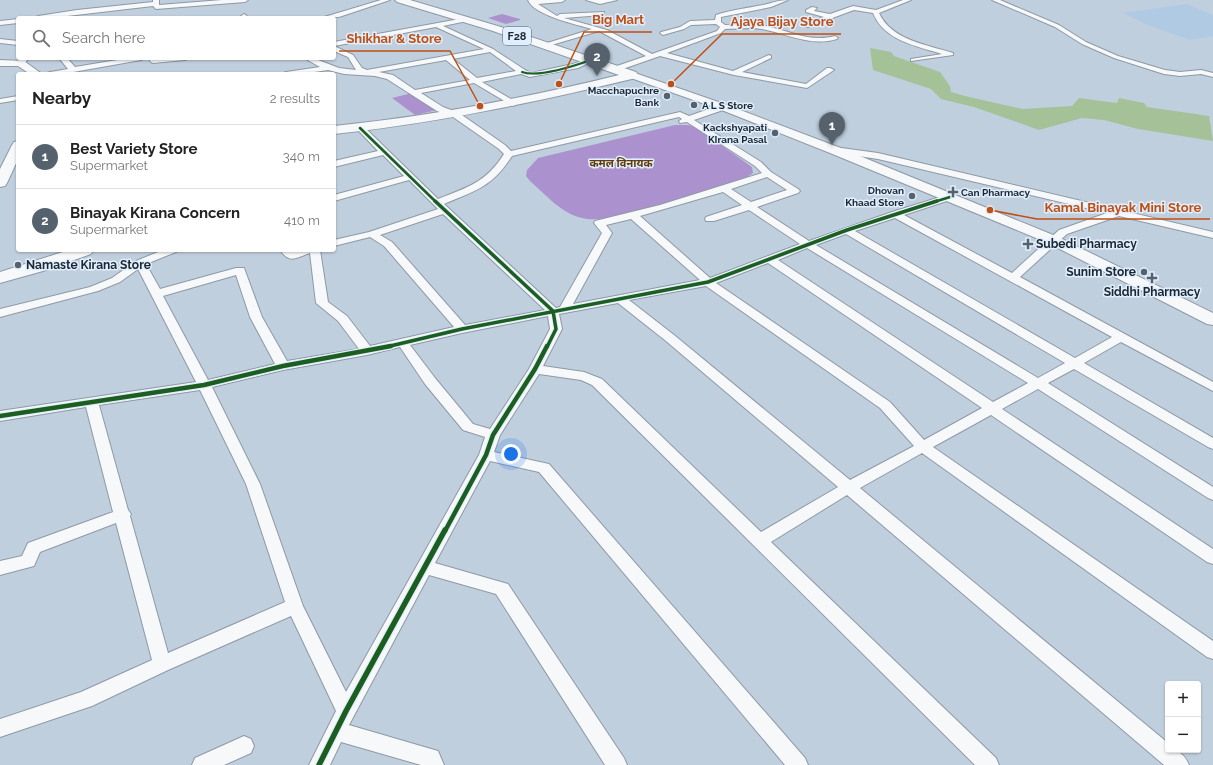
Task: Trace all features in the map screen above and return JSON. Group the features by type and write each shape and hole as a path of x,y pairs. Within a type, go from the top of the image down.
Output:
{"main road":[{"name":"F28","path":"400,0 591,60 723,107 834,150 1053,240 1213,320"},
{"path":"0,63 22,60 35,72"},
{"path":"336,130 406,123 456,115 513,104 632,75"},
{"path":"0,182 16,149"},
{"path":"0,278 79,252"}],"street":[{"path":"51,16 119,3 156,2 156,7 245,0"},
{"path":"336,16 387,0"},
{"path":"532,2 562,0"},
{"path":"589,0 600,2 614,0"},
{"path":"616,69 719,32 720,25 718,16 758,8 785,0"},
{"path":"806,26 853,8 876,12 908,0"},
{"path":"995,0 1057,26 1084,43 1116,57 1164,72 1180,74 1201,72 1213,75"},
{"path":"532,2 554,17 599,30 655,55 734,73 807,86 830,70"},
{"path":"814,8 808,11 829,16"},
{"path":"876,12 881,25 890,33 952,54 914,60"},
{"path":"554,17 602,13"},
{"path":"336,44 465,20"},
{"path":"0,23 16,21"},
{"path":"663,33 682,28 690,23 759,27 789,36 823,41 835,38"},
{"path":"438,26 491,50 522,72 530,75 575,66 591,60"},
{"path":"546,45 599,30"},
{"path":"0,41 16,43"},
{"path":"336,49 351,56 359,69 366,72 491,50"},
{"path":"344,58 351,56"},
{"path":"734,73 768,57"},
{"path":"448,58 476,81 513,104"},
{"path":"65,60 73,70"},
{"path":"62,72 108,60"},
{"path":"153,60 164,60"},
{"path":"312,60 324,66 349,72 366,72 382,74 390,77 440,109 456,115 502,146 509,154"},
{"path":"296,72 324,66 336,61"},
{"path":"415,92 522,72"},
{"path":"0,101 16,98"},
{"path":"503,162 689,119 723,107"},
{"path":"336,243 372,234 441,207 458,195 489,179 499,169 509,154 680,114 758,164 768,174 795,191 710,219"},
{"path":"360,128 441,207 559,310"},
{"path":"834,150 878,156 1213,235"},
{"path":"336,164 384,152"},
{"path":"319,765 346,711 426,567 454,511 486,456 493,435 535,369 556,328 559,310 607,233 599,224 634,216 768,174"},
{"path":"336,197 411,177"},
{"path":"724,189 809,245 1038,383 1213,494"},
{"path":"0,416 204,386 283,366 367,351 462,329 708,282 771,260 847,230 950,197"},
{"path":"1013,278 1063,232 1120,212"},
{"path":"895,214 1213,387"},
{"path":"634,216 708,282 885,405 923,447 1213,651"},
{"path":"847,230 1213,444"},
{"path":"372,234 388,244 462,329"},
{"path":"0,313 94,289 116,280 140,263 167,252"},
{"path":"287,252 290,256 303,252"},
{"path":"314,252 322,303 337,312 342,317 367,351"},
{"path":"771,260 1213,557"},
{"path":"140,263 254,484 295,606 346,711"},
{"path":"156,294 240,270 256,317 283,366"},
{"path":"619,298 670,338 1179,765"},
{"path":"760,541 848,488 1122,337"},
{"path":"403,343 430,381 468,427 493,435"},
{"path":"535,369 584,376 597,382 990,765"},
{"path":"92,402 162,664"},
{"path":"486,456 544,468 798,765"},
{"path":"0,568 28,561 34,548 123,514"},
{"path":"426,567 502,589 617,765"},
{"path":"0,728 85,700 162,664 295,606"},
{"path":"336,730 431,758 434,765"},
{"path":"202,765 244,746"}],"shaded area":[{"path":"1187,4 1213,15 1213,36 1190,40 1145,24 1123,13"},
{"path":"502,14 520,20 506,24 488,18"},
{"path":"412,93 437,110 415,115 392,98"},
{"path":"675,125 688,125 697,128 752,167 753,173 744,179 664,205 631,214 594,219 586,219 575,216 561,208 526,176 527,170 538,158"}],"green space":[{"path":"870,48 891,52 894,56 940,72 950,86 951,92 1023,109 1072,106 1079,98 1117,103 1119,98 1144,103 1147,107 1209,116 1213,141 1138,129 1104,120 1082,118 1039,130 974,107 941,99 931,89 873,70"}],"cycle path":[{"path":"522,72 530,75 575,66 591,60"},
{"path":"319,765 346,711 486,455 493,435 535,369 556,329 553,311 437,203 360,128"},
{"path":"0,416 204,385 283,366 367,351 462,329 708,282 847,230 950,197"}],"place":[{"name":"Binayak Kirana Concern","path":"597,76"},
{"name":"Big Mart","path":"559,84"},
{"name":"Ajaya Bijay Store","path":"671,84"},
{"name":"Macchapuchre Bank","path":"667,96"},
{"name":"A L S Store","path":"694,105"},
{"name":"Shikhar & Store","path":"480,106"},
{"name":"Kackshyapati KIrana Pasal","path":"775,133"},
{"name":"Best Variety Store","path":"832,145"},
{"name":"Can Pharmacy","path":"953,192"},
{"name":"Dhovan Khaad Store","path":"912,196"},
{"name":"Kamal Binayak Mini Store","path":"990,210"},
{"name":"Subedi Pharmacy","path":"1028,244"},
{"name":"Namaste Kirana Store","path":"18,265"},
{"name":"Sunim Store","path":"1144,272"},
{"name":"Siddhi Pharmacy","path":"1152,278"}],"district":[{"name":"कमल विनायक","path":"621,163"}]}
